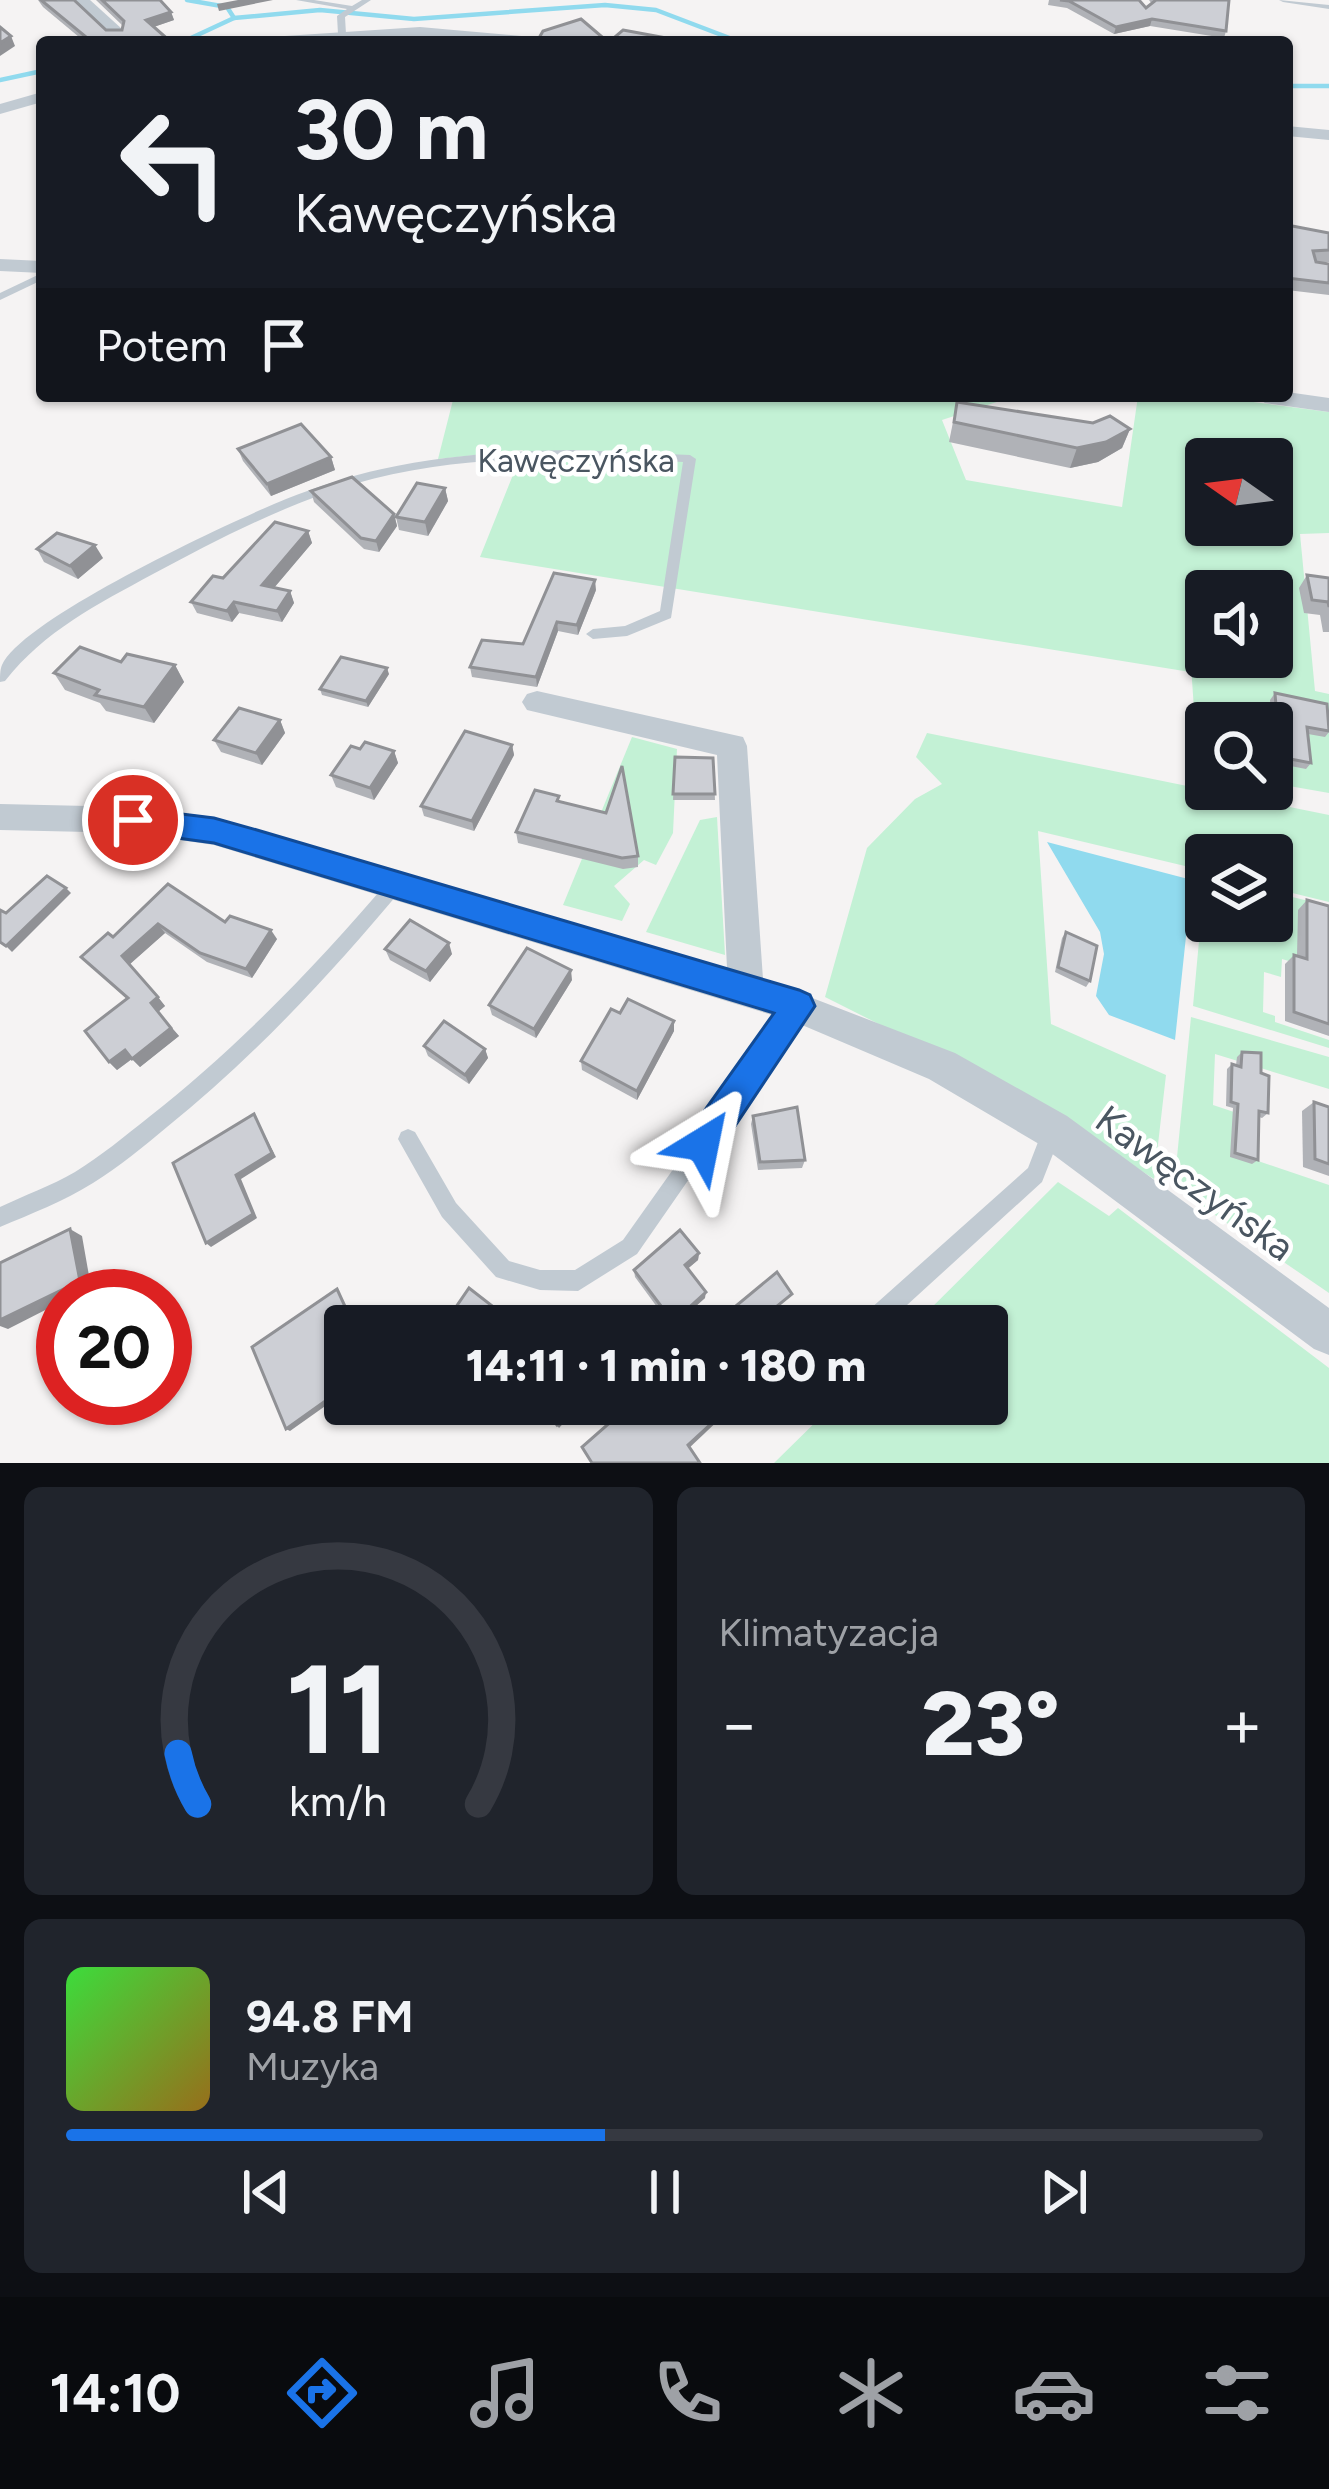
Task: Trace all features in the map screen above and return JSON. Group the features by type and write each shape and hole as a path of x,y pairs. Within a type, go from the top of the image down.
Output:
{"street":[{"path":"82,0 118,32"},
{"path":"0,109 36,99"},
{"path":"1293,132 1329,135"},
{"path":"0,265 36,267"},
{"path":"1293,400 1329,405"},
{"path":"537,702 732,746 746,990"},
{"name":"Kawęczyńska","path":"0,817 133,820 214,831 799,1006 942,1066 1053,1130 1329,1334"}],"lane":[{"path":"300,0 346,11 367,0"},
{"path":"1283,0 1329,7"},
{"path":"346,11 347,36"},
{"path":"0,297 36,279"},
{"name":"Kawęczyńska","path":"0,677 30,643 58,621 200,543 320,491 382,473 521,454 690,459 666,614 627,631 593,634"},
{"path":"0,1217 88,1175 250,1043 340,952 395,884"},
{"path":"407,1139 449,1210 503,1270 540,1280 578,1281 630,1247 799,1006"},
{"path":"891,1305 1035,1175 1053,1130"}],"green space":[{"path":"452,402 997,402 942,420 966,480 1122,507 1137,402 1254,402 1329,412 1329,533 1300,534 1315,691 1329,694 1329,793 1293,787 1293,702 1194,702 1192,678 1293,678 1293,570 1185,570 1185,671 480,557 523,450 438,459"},
{"path":"927,733 1185,786 1185,810 1293,808 1329,815 1329,902 1293,893 1293,834 1185,834 1185,866 1038,831 1051,1024 1166,1075 1154,1179 1036,1103 825,997 867,848 915,799 942,784 916,757"},
{"path":"632,737 677,749 673,833 656,865 644,860 614,886 630,904 622,921 563,905"},
{"path":"717,817 725,955 646,932 700,820"},
{"path":"1293,897 1329,906 1329,973 1282,959 1281,977 1264,972 1263,1012 1275,1016 1275,1022 1329,1040 1329,1048 1193,1006 1199,942 1293,942"},
{"path":"1191,1017 1329,1057 1329,1089 1215,1054 1213,1105 1255,1119 1258,1161 1329,1185 1329,1293 1174,1187"},
{"path":"1058,1182 1109,1216 1118,1208 1329,1368 1329,1463 774,1463 813,1425 1008,1425 1008,1305 934,1305"}],"water":[{"path":"1047,842 1185,878 1185,942 1175,1040 1109,1015 1096,996 1104,954 1100,932"}],"building":[{"path":"41,0 74,0 106,30 122,30 124,21 102,0 160,0 171,12 146,20 164,36 85,36"},
{"path":"1060,0 1139,0 1146,8 1156,0 1229,0 1226,31 1152,19 1116,27"},
{"path":"581,19 601,36 540,36"},
{"path":"623,30 656,36 616,36"},
{"path":"1293,226 1329,233 1329,250 1313,251 1316,262 1329,264 1329,283 1293,279"},
{"path":"957,402 1093,423 1110,416 1130,429 1106,442 1077,448 954,422"},
{"path":"301,424 331,457 267,484 238,449"},
{"path":"352,477 394,514 376,541 361,538 311,491"},
{"path":"417,483 445,488 425,522 396,517"},
{"path":"275,522 308,531 262,585 290,591 277,611 234,602 227,611 191,602 213,576 223,578"},
{"path":"57,533 95,545 70,566 37,549"},
{"path":"554,573 595,580 577,625 557,622 536,677 470,667 482,640 523,644"},
{"path":"1307,575 1329,578 1329,607 1328,602 1312,600"},
{"path":"80,647 121,662 127,654 175,665 144,707 95,695 99,690 54,673"},
{"path":"341,657 387,668 366,701 320,689"},
{"path":"1275,693 1327,704 1329,731 1307,727 1311,763 1293,760 1293,702 1276,702"},
{"path":"239,708 280,720 256,753 214,740"},
{"path":"465,731 512,745 472,821 421,806"},
{"path":"365,742 394,751 370,788 331,775 351,746 360,749"},
{"path":"675,757 713,758 715,794 673,794"},
{"path":"622,766 638,856 622,858 516,832 535,790 559,796 557,801 606,813"},
{"path":"47,876 66,888 6,946 0,942 0,910 6,913"},
{"path":"168,884 225,922 230,916 271,930 246,969 200,953 158,924 122,956 158,997 151,1003 171,1028 132,1059 125,1050 109,1062 85,1031 128,998 81,957 108,933 113,937"},
{"path":"1307,900 1329,906 1329,1024 1294,1012 1294,955 1307,959"},
{"path":"410,920 449,943 426,971 385,949"},
{"path":"1066,932 1097,946 1090,981 1058,967"},
{"path":"527,948 571,970 534,1029 489,1005"},
{"path":"628,999 674,1021 637,1091 581,1061 611,1009 620,1013"},
{"path":"444,1021 485,1049 465,1075 424,1046"},
{"path":"1242,1052 1261,1053 1261,1073 1269,1076 1268,1113 1259,1111 1258,1160 1235,1153 1238,1104 1231,1102 1232,1064 1241,1067"},
{"path":"1314,1102 1329,1107 1329,1164 1315,1159"},
{"path":"797,1107 805,1160 760,1162 753,1116"},
{"path":"254,1114 272,1153 236,1175 253,1214 206,1243 173,1163"},
{"path":"70,1229 78,1269 36,1269 36,1302 0,1320 0,1263"},
{"path":"680,1230 699,1253 685,1265 706,1292 692,1305 660,1305 634,1270"},
{"path":"777,1272 792,1294 778,1305 737,1305"},
{"path":"469,1288 491,1305 457,1305"},
{"path":"337,1289 344,1305 324,1305 324,1402 286,1429 252,1347"},
{"path":"607,1425 710,1425 688,1445 700,1463 592,1463 582,1447"}],"waterway":[{"path":"187,0 227,7 234,18"},
{"path":"234,18 320,10 414,19 605,5 656,10 724,36"},
{"path":"195,36 234,18"},
{"path":"0,80 36,72"},
{"path":"1293,86 1329,86"}],"route":[{"path":"133,820 214,831 257,843 799,1006 703,1144"}]}
